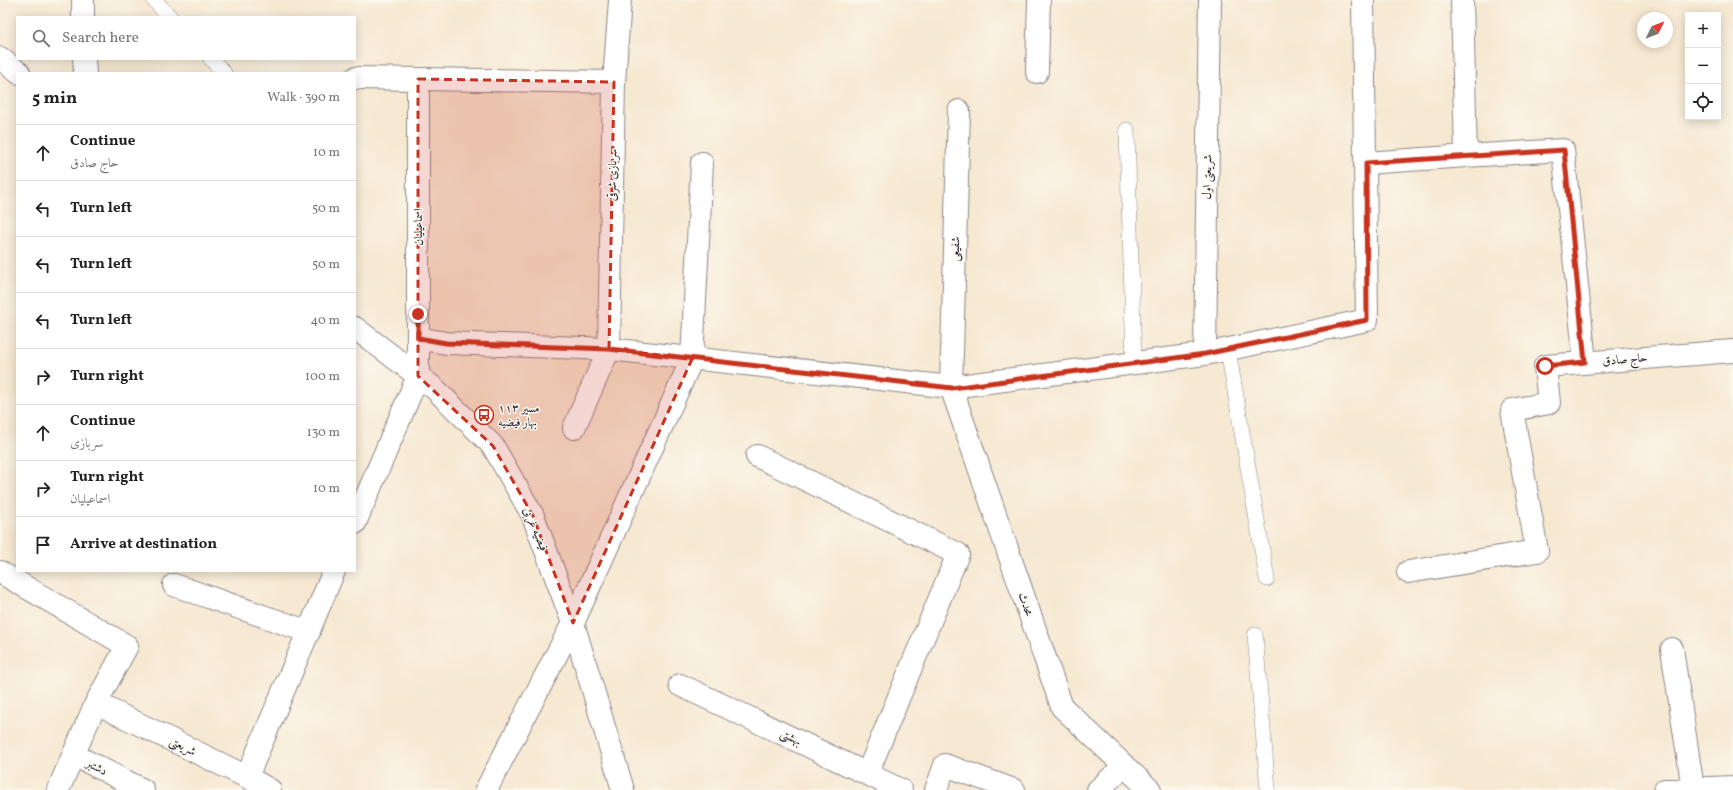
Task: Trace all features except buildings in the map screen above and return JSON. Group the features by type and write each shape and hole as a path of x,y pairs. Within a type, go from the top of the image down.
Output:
{"street":[{"path":"83,0 83,16"},
{"name":"سربازی شرقی","path":"609,349 614,82 620,0"},
{"path":"1037,72 1039,0"},
{"name":"شریعتی اول","path":"1205,354 1210,0"},
{"path":"418,338 446,343 609,349 692,360 952,388 1205,354 1367,320 1363,0"},
{"path":"1462,0 1466,156"},
{"path":"0,58 18,72"},
{"path":"84,60 85,72"},
{"path":"356,78 614,82"},
{"name":"اسماعیلیان","path":"418,79 418,376"},
{"name":"شفیعی","path":"952,388 959,111"},
{"path":"1366,163 1564,150 1585,362"},
{"path":"486,790 573,622 692,360 702,163"},
{"name":"فیضیه غربی","path":"356,329 434,388 493,446 533,516 573,622 623,790"},
{"path":"574,428 609,349"},
{"name":"حاج صادق","path":"1408,572 1537,551 1512,410 1550,403 1545,366 1733,351"},
{"path":"356,521 418,376"},
{"name":"محدث","path":"952,388 1062,707 1150,790"},
{"path":"757,456 958,554 867,774"},
{"path":"0,572 127,646 96,703 58,790"},
{"path":"247,777 334,572"},
{"path":"174,585 309,632"},
{"path":"1672,649 1693,789"},
{"name":"بهشتی","path":"680,685 901,790"},
{"name":"شریعتی","path":"96,703 247,777 270,790"},
{"name":"دشتبر","path":"74,755 142,790"},
{"path":"936,790 945,765 1014,790"},
{"path":"1098,790 1124,766"},
{"path":"1665,790 1733,787"}],"lane":[{"path":"154,0 169,16"},
{"path":"212,60 223,72"},
{"path":"1127,130 1134,364"},
{"path":"1228,350 1267,579"},
{"path":"1255,635 1268,790"}],"highlighted area":[{"path":"418,79 614,82 609,349 692,359 573,623 533,516 493,446 418,376"}],"place":[{"name":"مسیر ۱۱۳ بهار فیضیه","path":"484,415"}],"route":[{"path":"418,314 418,338 446,343 609,349 692,360 952,388 1205,354 1367,320 1366,163 1564,150 1585,362 1545,366"}]}
